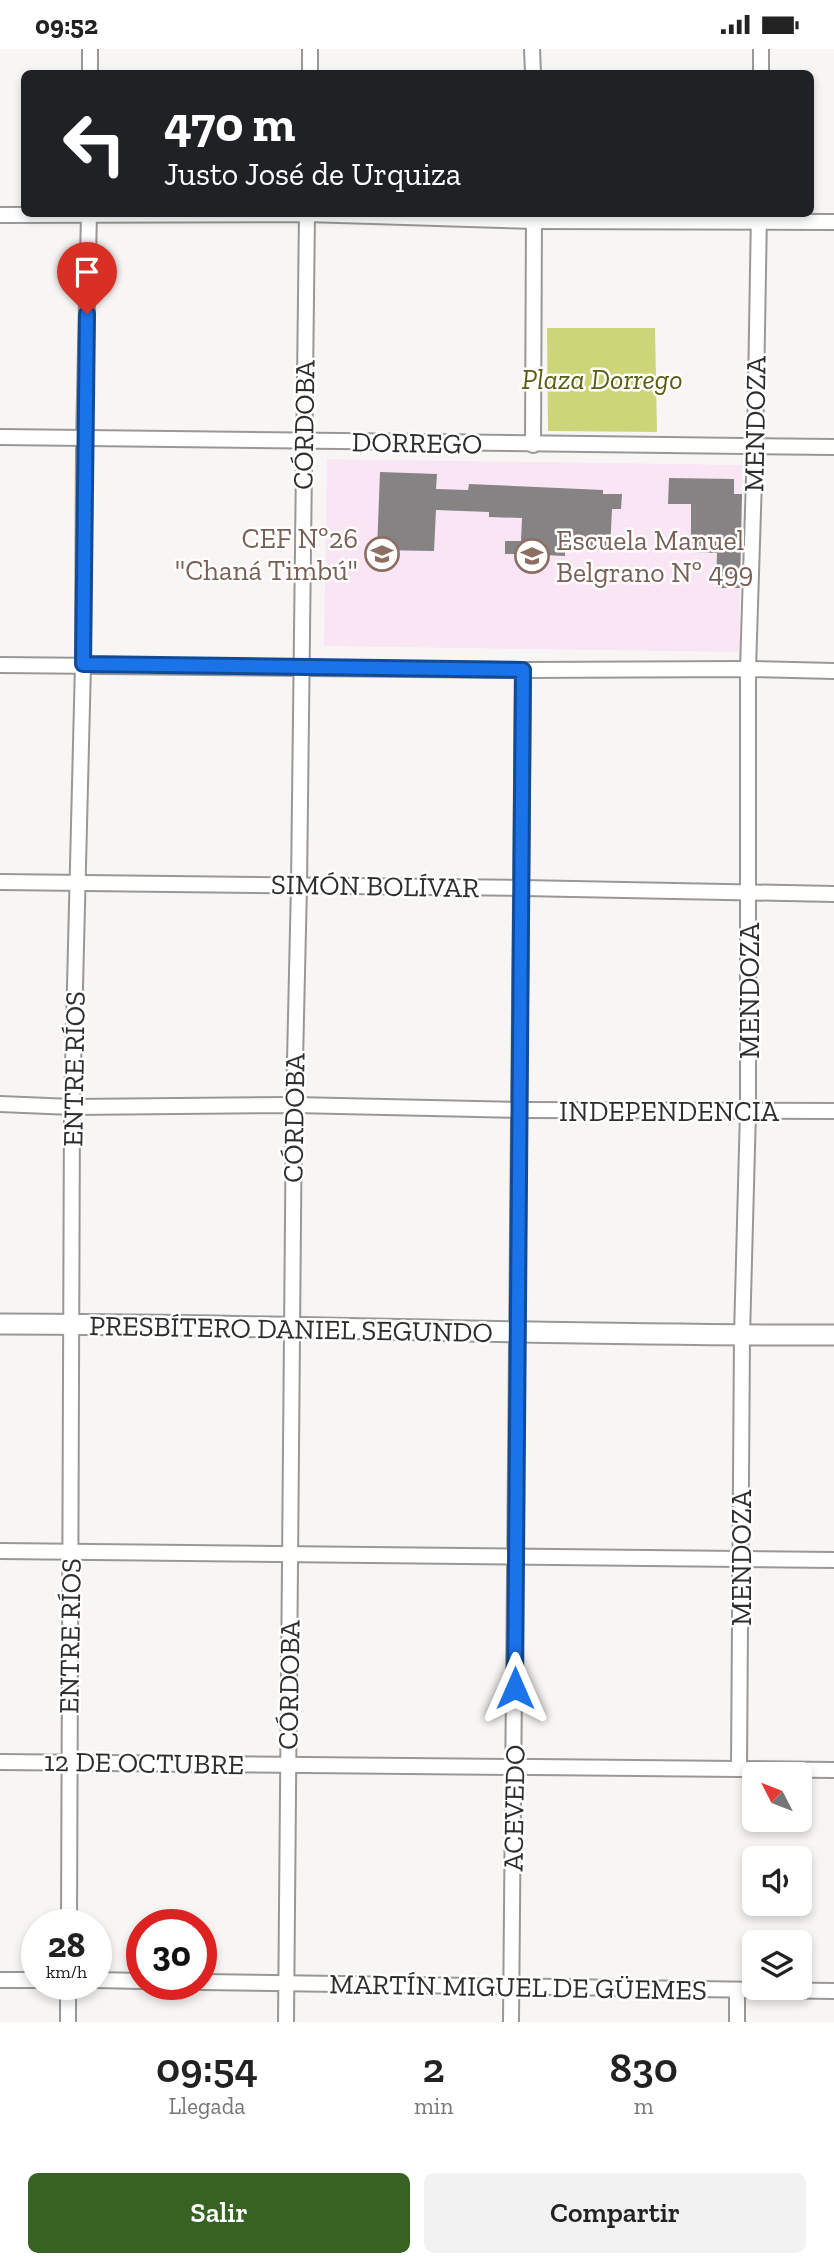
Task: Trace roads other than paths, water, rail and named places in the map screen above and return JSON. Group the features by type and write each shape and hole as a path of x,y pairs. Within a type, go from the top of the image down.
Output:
{"main road":[{"name":"PRESBÍTERO DANIEL SEGUNDO","path":"0,1324 518,1333 834,1335"}],"street":[{"path":"90,49 90,70"},
{"path":"310,49 310,70"},
{"path":"532,49 533,70"},
{"path":"761,49 761,70"},
{"path":"0,215 21,215"},
{"name":"ENTRE RÍOS","path":"69,1909 72,1107 83,664 89,217"},
{"name":"CÓRDOBA","path":"286,2022 294,1105 307,217"},
{"path":"533,445 534,217 759,217 834,222"},
{"name":"MENDOZA","path":"739,1769 742,1335 750,893 748,669 759,217"},
{"name":"DORREGO","path":"0,437 834,447"},
{"path":"0,665 834,671"},
{"name":"ACEVEDO","path":"511,2022 523,670"},
{"name":"SIMÓN BOLÍVAR","path":"0,882 834,894"},
{"name":"INDEPENDENCIA","path":"0,1104 72,1107 294,1105 520,1110 834,1111"},
{"path":"0,1551 834,1560"},
{"name":"12 DE OCTUBRE","path":"0,1762 834,1770"},
{"path":"0,1980 21,1980"},
{"name":"MARTÍN MIGUEL DE GÜEMES","path":"217,1982 834,1991"},
{"path":"737,1990 737,2022"},
{"path":"68,2000 68,2022"}],"place":[{"name":"CEF Nº26 \"Chaná Timbú\"","path":"382,554"},
{"name":"Escuela Manuel Belgrano Nº 499","path":"532,556"}],"park label":[{"name":"Plaza Dorrego","path":"602,379"}]}
